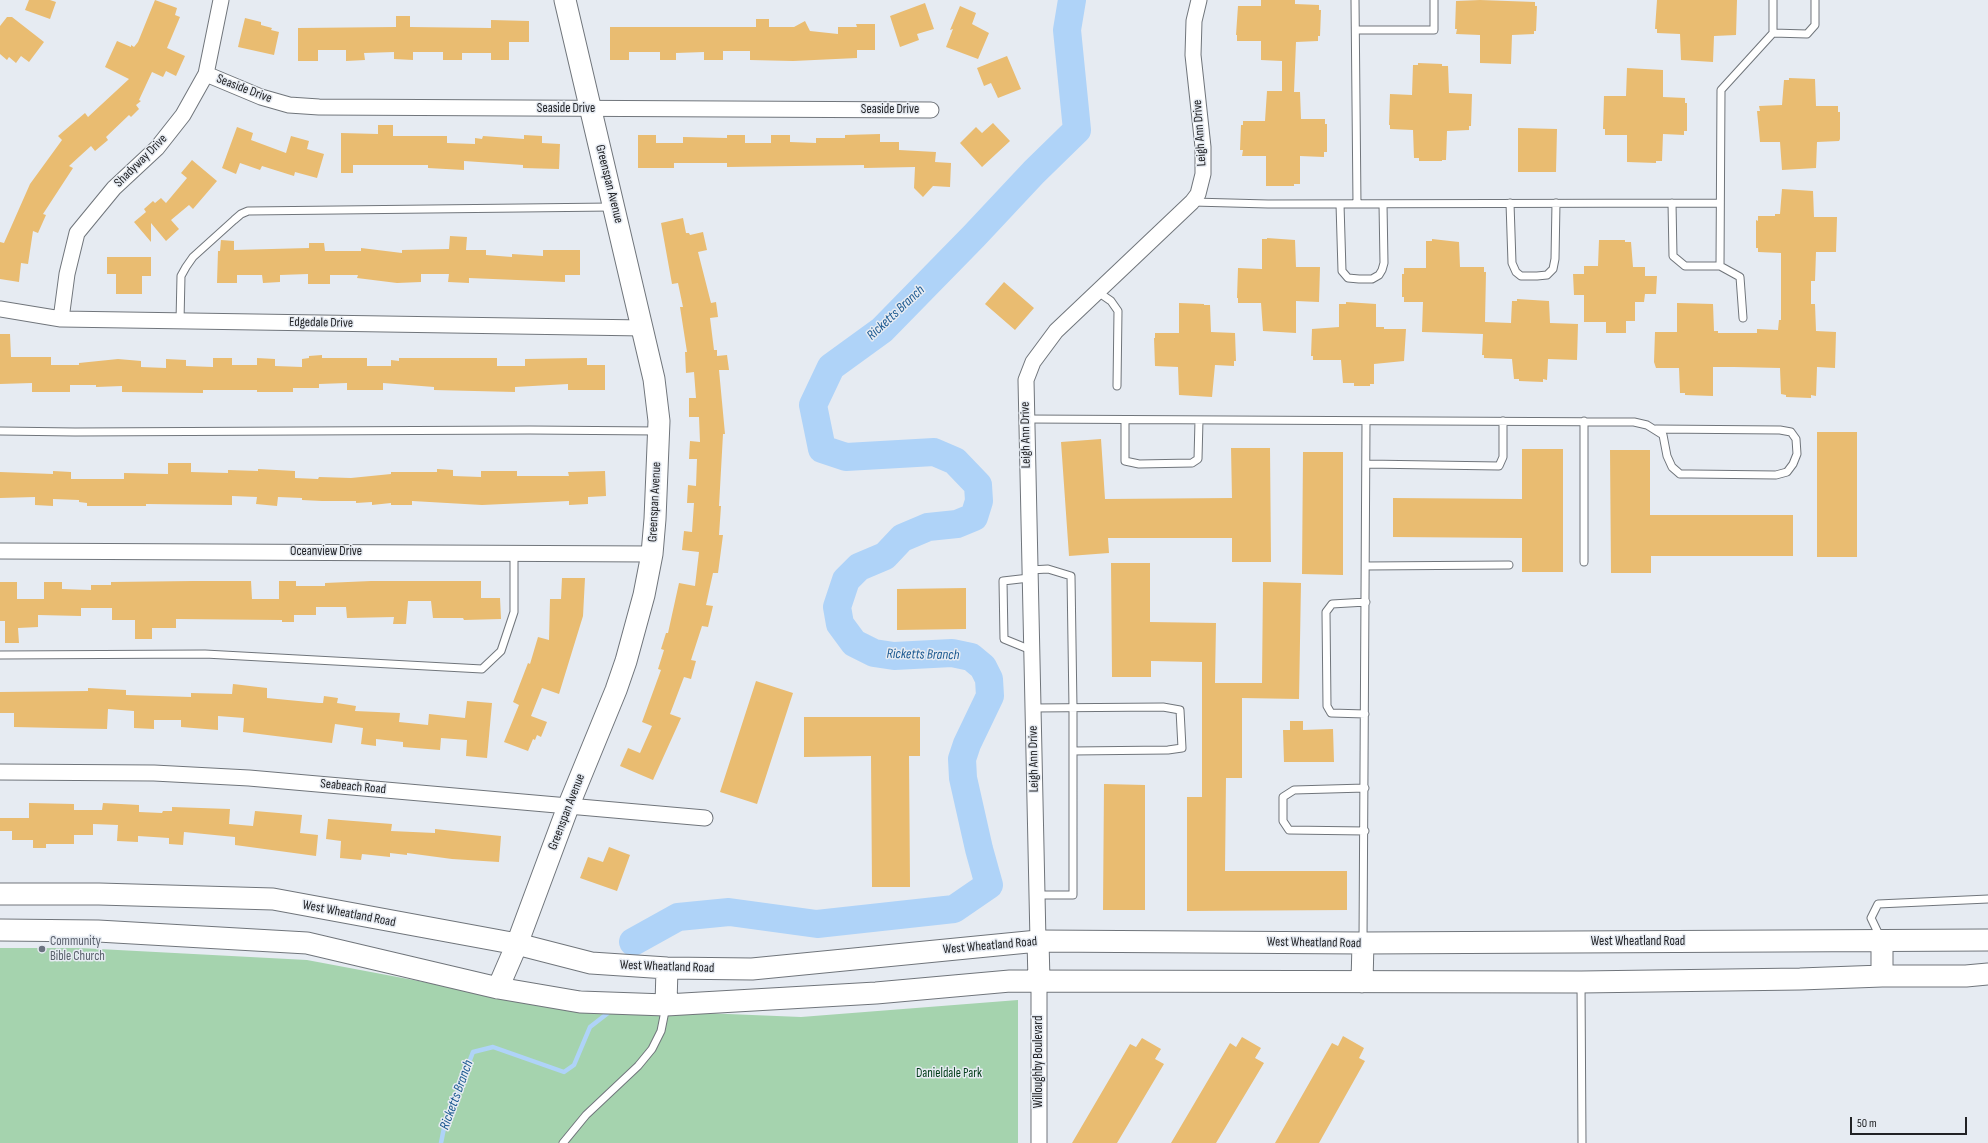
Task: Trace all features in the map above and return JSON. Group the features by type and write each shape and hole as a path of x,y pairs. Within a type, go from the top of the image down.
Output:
{"main road":[{"name":"Greenspan Avenue","path":"498,988 517,944 568,807 616,690 626,661 644,595 652,554 656,511 658,431 654,379 644,328 565,0"},
{"name":"West Wheatland Road","path":"0,894 99,894 273,899 517,944 591,963 667,968 752,969 1038,942 1363,943 1988,940"},
{"path":"0,930 98,931 307,943 498,988 580,1002 666,1005 876,993 980,983 1039,981 1581,982 1792,980 1882,976 1988,975"},
{"path":"1882,941 1882,976"},
{"path":"1038,942 1039,981"},
{"path":"1362,982 1363,943"},
{"path":"666,1005 667,968"}],"street":[{"name":"Shadyway Drive","path":"61,319 67,274 77,233 114,188 158,148 183,115 206,74 222,0"},
{"name":"Leigh Ann Drive","path":"1038,942 1026,380 1033,362 1056,331 1192,202 1198,194 1203,174 1203,147 1193,55 1194,21 1198,0"},
{"name":"Seaside Drive","path":"206,74 261,97 289,105 326,107 931,110"},
{"name":"Edgedale Drive","path":"0,309 61,319 644,328"},
{"name":"Oceanview Drive","path":"0,551 652,554"},
{"name":"Seabeach Road","path":"0,772 154,773 249,778 705,818"},
{"name":"Willoughby Boulevard","path":"1039,981 1039,1143"}],"lane":[{"path":"1355,0 1357,204"},
{"path":"1356,30 1434,30 1434,0"},
{"path":"1720,266 1721,90 1773,33 1773,0"},
{"path":"1773,33 1807,34 1815,25 1815,0"},
{"path":"1192,202 1268,204 1720,203"},
{"path":"1510,203 1512,263 1516,272 1521,276 1537,276 1547,275 1553,269 1555,259 1556,203"},
{"path":"1672,203 1672,256 1685,266 1720,266 1740,277 1743,318"},
{"path":"1340,204 1342,271 1348,278 1359,280 1372,279 1379,275 1382,270 1384,263 1383,204"},
{"path":"180,322 181,276 186,267 193,257 234,220 241,214 248,212 614,207"},
{"path":"1098,292 1111,301 1118,311 1117,386"},
{"path":"1026,419 1634,422 1647,424 1663,435 1672,467 1680,474 1776,475 1787,472 1794,464 1797,454 1796,438 1791,432 1780,430 1656,429"},
{"path":"1125,420 1125,461 1139,464 1192,464 1198,459 1199,420"},
{"path":"1363,943 1365,831 1366,421"},
{"path":"1366,464 1499,466 1504,458 1503,421"},
{"path":"1584,421 1584,562"},
{"path":"0,431 658,431"},
{"path":"0,655 205,654 482,669 501,651 514,612 514,553"},
{"path":"1366,566 1509,565"},
{"path":"1031,650 1004,639 1003,581 1048,569 1071,576 1073,895 1037,895"},
{"path":"1365,714 1331,713 1327,706 1326,612 1332,604 1366,602"},
{"path":"1033,708 1163,707 1180,710 1182,748 1168,750 1073,751"},
{"path":"1365,788 1294,790 1283,797 1283,820 1289,830 1365,831"},
{"path":"1882,941 1871,918 1878,904 1988,899"},
{"path":"1581,982 1582,1143"},
{"path":"563,1143 586,1114 638,1066 652,1049 661,1032 665,1017 666,1005"}],"green space":[{"name":"Danieldale Park","path":"0,948 80,948 307,960 557,1007 801,1017 1018,1000 1018,1143 0,1143"}],"building":[{"path":"29,0 50,0 56,2 50,19 25,10"},
{"path":"155,0 177,8 175,15 180,17 167,48 185,56 176,76 166,71 163,77 152,72 139,100 141,101 136,105 139,109 131,117 129,115 106,137 108,140 95,151 91,146 69,166 73,168 43,214 46,215 38,233 33,231 28,264 21,263 19,282 0,279 0,242 4,243 30,184 62,140 58,136 85,113 88,117 129,79 105,67 117,41 131,47 131,45 134,47 138,42"},
{"path":"1261,0 1295,0 1295,4 1319,5 1319,10 1321,10 1320,36 1318,36 1318,41 1296,42 1294,92 1300,92 1301,119 1325,119 1325,124 1327,124 1327,152 1324,152 1324,157 1300,156 1300,184 1294,184 1294,186 1266,186 1266,156 1242,156 1243,150 1240,150 1241,125 1243,125 1243,121 1265,121 1267,91 1282,91 1282,61 1261,60 1261,41 1237,41 1238,6 1261,6"},
{"path":"1480,0 1535,2 1535,6 1537,6 1536,31 1534,31 1534,34 1512,35 1511,64 1480,63 1480,35 1456,34 1456,1"},
{"path":"1657,0 1737,0 1736,35 1714,36 1713,62 1681,60 1680,34 1657,33 1657,29 1655,29"},
{"path":"925,3 934,29 917,34 919,40 900,47 890,16"},
{"path":"960,6 976,13 972,24 989,33 978,59 946,47 953,29 950,30"},
{"path":"396,16 410,16 410,27 491,28 491,20 529,21 529,42 509,42 509,60 491,60 491,53 462,53 462,60 443,60 443,52 413,52 413,60 394,59 394,52 364,53 365,60 346,61 346,50 318,50 318,61 298,61 298,28 396,27"},
{"path":"7,17 12,17 44,42 29,62 21,56 16,63 9,57 7,60 0,54 0,26"},
{"path":"245,18 261,22 261,25 279,32 274,55 238,47"},
{"path":"756,19 769,19 769,27 794,27 805,21 810,31 838,34 838,27 857,27 856,24 875,24 875,50 857,50 857,58 793,61 750,60 750,51 723,51 723,60 704,60 704,52 676,53 676,60 660,60 660,52 629,52 629,60 610,60 610,27 756,27"},
{"path":"1007,56 1021,89 998,98 991,83 984,86 977,68"},
{"path":"1418,63 1442,64 1442,66 1448,66 1449,93 1472,94 1471,126 1469,126 1469,130 1447,131 1446,160 1419,161 1419,158 1414,158 1413,130 1390,129 1390,94 1412,95 1413,65 1418,65"},
{"path":"1627,68 1663,70 1663,97 1685,98 1685,103 1687,103 1687,131 1684,131 1684,135 1663,134 1662,161 1656,161 1656,163 1627,162 1627,135 1605,135 1605,129 1603,129 1604,96 1626,96"},
{"path":"1789,78 1815,79 1816,106 1838,106 1838,112 1840,112 1840,139 1839,141 1817,142 1816,168 1782,170 1780,142 1760,142 1757,111 1760,111 1759,106 1782,105 1784,80 1789,80"},
{"path":"993,123 1010,141 982,167 960,143 976,127 982,133"},
{"path":"378,125 393,125 393,136 447,136 447,143 475,144 475,138 482,139 483,136 524,139 524,135 542,136 542,143 560,144 559,169 523,168 523,165 464,161 464,170 428,168 428,165 353,165 353,173 341,173 341,133 378,134"},
{"path":"237,127 253,133 251,140 286,153 291,136 309,141 307,149 324,154 317,178 295,172 294,176 262,166 260,170 240,163 236,174 222,168"},
{"path":"1518,128 1557,129 1556,172 1518,172"},
{"path":"880,134 880,142 899,142 899,150 936,152 935,162 951,163 950,187 933,186 923,197 914,188 915,167 864,168 864,165 727,167 727,163 674,163 674,168 638,168 638,135 656,135 656,143 683,143 683,137 727,138 727,135 745,135 745,143 771,143 771,135 790,135 790,142 816,143 816,138 845,138 845,135"},
{"path":"192,160 217,181 193,209 189,205 171,220 179,229 166,241 151,223 151,242 134,222 146,212 144,209 153,201 155,203 161,198 166,203 187,178 181,173"},
{"path":"1782,189 1813,191 1814,217 1837,217 1836,252 1816,252 1815,281 1811,281 1811,304 1815,304 1816,331 1836,332 1835,368 1817,367 1816,396 1811,395 1811,398 1786,397 1786,395 1781,394 1780,368 1713,367 1713,396 1685,395 1685,393 1680,393 1679,368 1656,368 1654,362 1655,332 1677,332 1677,303 1713,304 1714,331 1718,331 1718,333 1757,333 1757,329 1778,330 1779,320 1781,320 1781,253 1758,252 1758,248 1756,248 1756,220 1758,221 1758,216 1775,216 1775,214 1780,214"},
{"path":"683,218 686,233 689,233 690,235 703,232 707,250 698,252 711,303 716,302 718,317 710,318 714,350 717,350 717,356 727,355 729,370 719,370 725,434 723,434 719,506 721,506 719,535 723,535 718,573 713,573 706,605 713,606 708,627 702,626 691,660 696,661 691,679 684,677 670,714 681,718 653,780 620,766 628,748 640,753 652,726 642,722 661,670 658,669 664,650 661,649 666,633 668,633 679,583 695,586 699,552 682,550 684,531 692,532 694,503 687,503 688,485 696,486 697,459 689,459 690,441 700,442 699,417 689,417 689,398 696,398 694,372 686,373 685,352 687,352 680,307 683,307 678,283 672,284 661,223"},
{"path":"450,236 467,237 466,250 486,250 486,255 512,257 512,254 543,256 543,250 580,250 580,275 565,275 565,282 469,278 469,283 448,282 449,274 421,274 421,282 397,283 357,278 358,275 330,275 330,284 308,284 308,274 280,275 280,282 263,283 262,275 237,275 237,283 217,283 218,251 220,251 221,240 234,241 234,250 309,248 309,243 324,243 325,251 361,251 361,248 402,253 402,250 449,249"},
{"path":"1262,239 1295,240 1296,267 1320,267 1319,302 1296,301 1296,333 1263,331 1261,303 1238,303 1238,268 1262,269"},
{"path":"1432,239 1459,242 1460,267 1484,267 1484,272 1486,272 1485,322 1511,323 1512,301 1517,301 1517,299 1549,301 1550,323 1578,324 1577,360 1548,359 1547,380 1543,379 1543,382 1519,381 1519,379 1514,379 1512,359 1484,358 1484,355 1482,355 1483,334 1422,332 1423,302 1404,302 1404,297 1402,297 1402,274 1404,274 1404,268 1426,268 1426,241 1432,241"},
{"path":"1599,240 1625,240 1625,242 1631,242 1633,267 1645,267 1645,276 1657,276 1656,294 1645,294 1644,302 1635,302 1635,321 1626,321 1626,333 1606,333 1606,322 1584,322 1584,295 1574,295 1573,274 1584,274 1584,266 1598,266"},
{"path":"107,257 151,257 151,276 142,276 142,294 116,294 116,274 107,274"},
{"path":"1004,282 1034,308 1015,330 985,304"},
{"path":"1346,302 1376,304 1376,327 1384,327 1384,329 1406,329 1404,361 1374,364 1374,384 1370,384 1370,386 1354,386 1354,383 1343,383 1341,360 1313,360 1313,356 1311,356 1312,329 1339,327 1339,304 1346,304"},
{"path":"1179,303 1210,305 1211,332 1235,333 1236,361 1234,361 1234,366 1215,365 1212,397 1179,395 1178,367 1155,366 1155,333 1179,333"},
{"path":"0,334 10,334 11,357 51,357 51,365 79,365 79,363 118,359 141,361 141,367 166,368 166,359 186,360 186,366 213,367 213,358 232,358 232,365 257,365 257,358 275,359 275,366 302,367 302,359 309,358 309,356 322,355 322,358 367,358 367,366 391,366 391,360 399,361 399,358 497,358 497,366 525,366 525,359 587,358 587,365 605,365 605,390 568,390 568,384 515,387 515,392 434,390 434,387 383,383 383,390 347,390 347,383 319,384 319,388 293,388 293,392 203,390 203,393 122,392 122,386 96,387 96,385 70,385 70,392 32,392 32,383 0,384"},
{"path":"1817,432 1857,432 1857,557 1817,557"},
{"path":"1101,439 1105,499 1232,498 1231,448 1270,448 1271,562 1232,562 1232,538 1108,538 1109,553 1069,556 1061,442"},
{"path":"1522,449 1563,449 1563,572 1522,572 1522,538 1393,537 1393,498 1522,499"},
{"path":"1610,450 1650,450 1650,515 1793,515 1793,556 1651,556 1651,573 1611,573"},
{"path":"1303,452 1343,452 1343,575 1302,574"},
{"path":"168,463 191,463 191,472 228,473 228,470 258,471 258,469 295,471 295,478 318,479 319,477 351,478 391,474 391,472 437,472 437,469 453,470 453,476 481,477 481,471 517,471 517,476 569,476 568,472 605,471 606,496 588,497 588,504 569,505 569,501 482,505 412,501 412,505 391,505 391,503 372,505 372,502 356,503 356,501 302,500 302,498 278,497 277,506 256,504 257,497 232,496 232,505 146,504 146,506 87,506 87,503 79,502 79,500 53,499 53,506 35,505 35,497 0,498 0,472 53,474 53,471 71,472 71,479 124,479 124,473 168,474"},
{"path":"1111,563 1150,563 1150,622 1216,623 1215,683 1262,683 1263,582 1301,583 1299,699 1242,698 1242,778 1226,778 1225,871 1347,871 1347,910 1187,911 1187,797 1202,797 1202,662 1151,661 1151,677 1112,677"},
{"path":"562,578 585,578 583,616 559,694 542,688 531,716 547,722 541,737 537,735 535,740 533,739 528,751 504,742 519,705 513,702 528,663 530,664 538,637 549,640 550,599 561,599"},
{"path":"251,581 252,599 279,599 279,581 296,581 296,586 325,586 325,583 371,581 481,581 481,598 500,598 501,619 464,620 463,618 433,618 431,601 408,601 406,624 393,624 394,617 347,618 346,607 316,607 316,615 294,615 294,622 282,622 282,620 176,619 176,628 152,628 152,639 135,639 135,620 112,620 112,608 81,608 81,616 38,615 38,627 18,628 19,643 5,643 5,621 0,621 0,582 17,582 17,599 44,599 44,582 62,582 62,589 91,590 91,585 111,585 111,582"},
{"path":"966,588 966,629 897,630 897,589"},
{"path":"756,681 793,693 757,804 720,792"},
{"path":"233,684 267,688 267,698 323,703 324,696 338,698 337,703 356,706 355,711 400,713 399,722 428,725 429,714 465,718 467,701 492,703 487,758 466,756 467,740 441,738 440,750 403,747 403,742 376,739 376,746 361,744 363,728 335,724 332,743 243,732 244,718 218,716 218,730 181,727 181,720 154,720 154,729 134,728 134,711 108,709 107,729 14,727 14,713 0,713 0,692 88,691 88,688 126,690 126,695 191,697 191,693 232,694"},
{"path":"804,717 920,717 920,756 909,756 910,887 872,887 871,756 804,757"},
{"path":"1290,721 1303,721 1303,730 1333,729 1334,762 1284,762 1283,730 1290,730"},
{"path":"1104,784 1145,785 1145,910 1103,910"},
{"path":"29,803 74,804 74,810 102,810 103,803 139,805 139,812 162,813 163,811 172,811 172,807 230,809 229,824 253,826 255,811 302,815 300,833 318,835 316,856 235,845 235,837 184,832 183,845 169,844 169,838 138,836 138,842 117,841 118,825 93,824 93,835 74,835 74,844 46,844 46,848 33,848 33,840 12,840 12,831 0,831 0,818 29,818"},
{"path":"328,819 392,824 391,831 435,833 435,829 501,836 499,862 452,859 407,853 407,855 390,853 390,857 362,854 361,860 340,858 341,841 326,839"},
{"path":"609,847 630,855 617,891 580,878 588,857 603,862"},
{"path":"1343,1036 1364,1048 1359,1058 1365,1061 1319,1143 1275,1143 1332,1043 1338,1046"},
{"path":"1242,1037 1261,1048 1255,1058 1264,1063 1216,1143 1171,1143 1230,1043 1236,1047"},
{"path":"1142,1038 1161,1049 1155,1059 1164,1064 1117,1143 1072,1143 1130,1044 1136,1047"}],"waterway":[{"name":"Ricketts Branch","path":"633,942 678,917 729,912 817,924 954,909 989,885 979,849 963,778 962,759 967,744 990,696 989,679 983,667 971,657 952,653 894,656 874,653 854,643 840,624 837,607 846,580 859,567 885,556 902,538 928,527 957,524 974,517 979,501 978,485 955,461 934,452 846,457 822,449 813,405 831,367 882,330 1034,172 1077,130 1067,30 1072,0"},
{"name":"Ricketts Branch","path":"441,1143 444,1128 473,1052 493,1047 564,1072 574,1065 590,1027 608,1013"}],"place":[{"name":"Community Bible Church","path":"42,949"}]}
